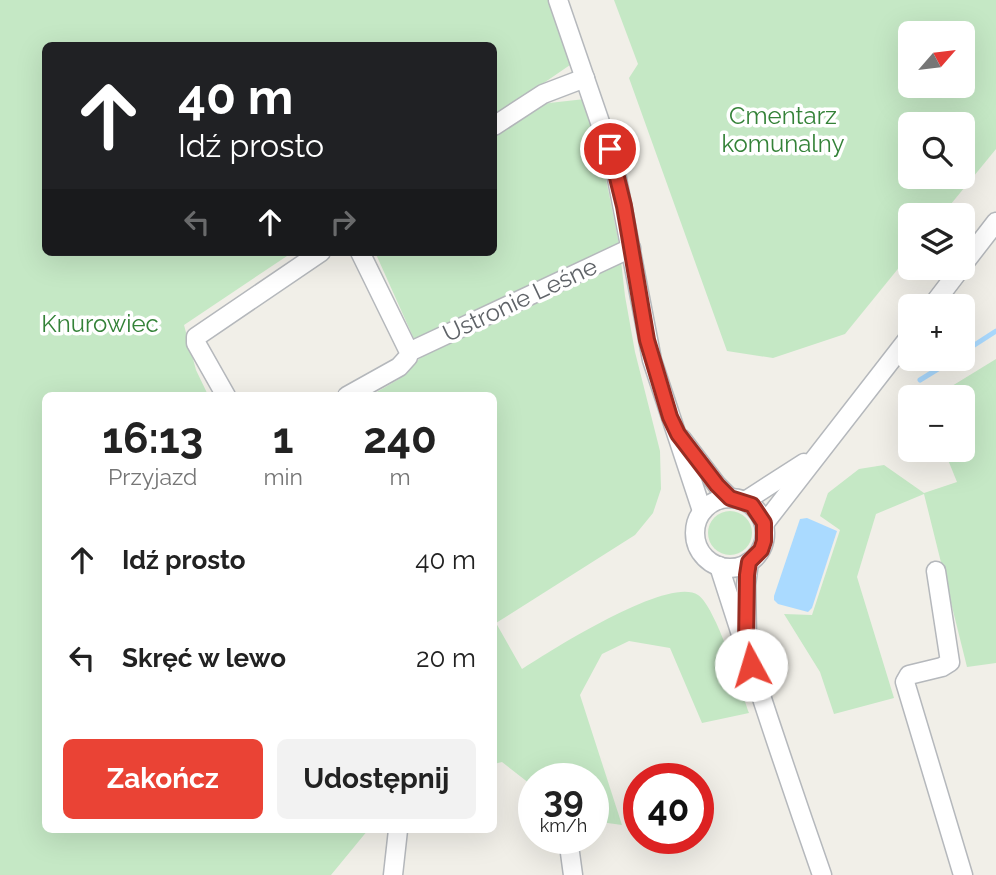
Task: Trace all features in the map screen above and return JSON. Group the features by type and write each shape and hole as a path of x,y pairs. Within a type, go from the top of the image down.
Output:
{"street":[{"path":"558,0 614,163 649,350 702,512"},
{"path":"497,124 543,94 585,78"},
{"path":"975,250 996,222"},
{"name":"Ustronie Leśne","path":"354,392 399,367 405,362 409,352 631,248"},
{"path":"224,392 196,343 196,337 315,256"},
{"path":"362,256 409,352"},
{"path":"941,294 952,280"},
{"path":"764,523 898,351"},
{"path":"678,434 717,485 738,499 757,510 764,523 761,550 749,562 729,568 719,566 705,557 697,545 695,531 702,512 715,501 738,499 816,455"},
{"path":"746,645 746,585 749,562"},
{"path":"719,566 746,645 757,688 822,875"},
{"path":"936,571 950,662 942,667 909,674 905,682 963,875"},
{"path":"393,875 398,833"},
{"path":"570,854 573,875"}],"green space":[{"name":"Knurowiec","path":"0,0 548,0 570,65 497,115 497,42 42,42 42,256 287,256 184,325 196,370 207,392 42,392 42,833 366,833 331,875 0,875"},
{"name":"Cmentarz komunalny","path":"614,0 996,0 996,149 975,175 975,112 898,112 898,189 963,189 952,203 898,203 898,269 845,334 773,358 727,351 629,78 638,64"},
{"path":"585,99 598,139 619,244 414,339 377,256 497,256 497,131 540,104"},
{"path":"621,261 635,352 660,451 661,489 653,513 635,535 497,622 497,392 377,392 399,379 422,356"},
{"path":"996,359 996,663 967,667 924,494 876,514 857,577 894,698 834,714 820,672 784,614 812,615 840,530 820,516 828,493 859,469 884,465 924,493 957,482 949,462 975,462 975,385 954,385"},
{"path":"730,511 739,512 746,517 751,524 751,542 746,549 739,554 730,555 721,554 714,549 709,542 708,533 709,524 714,517 721,512"},
{"path":"683,592 698,595 720,631 749,713 702,723 670,648 629,641 602,654 580,695 602,763 518,763 518,774 502,762 497,763 497,625 522,669 582,632 637,605"},
{"path":"609,785 622,825 609,823"}],"water":[{"path":"807,518 837,531 812,608 808,612 778,604 774,600 800,519"}],"waterway":[{"path":"975,345 996,331"},
{"path":"920,380 935,371"}],"route":[{"path":"610,149 624,206 647,340 670,417 678,434 722,491 730,498 738,498 752,505 764,523 764,541 756,557 749,562 746,585 746,645 751,665"}]}
